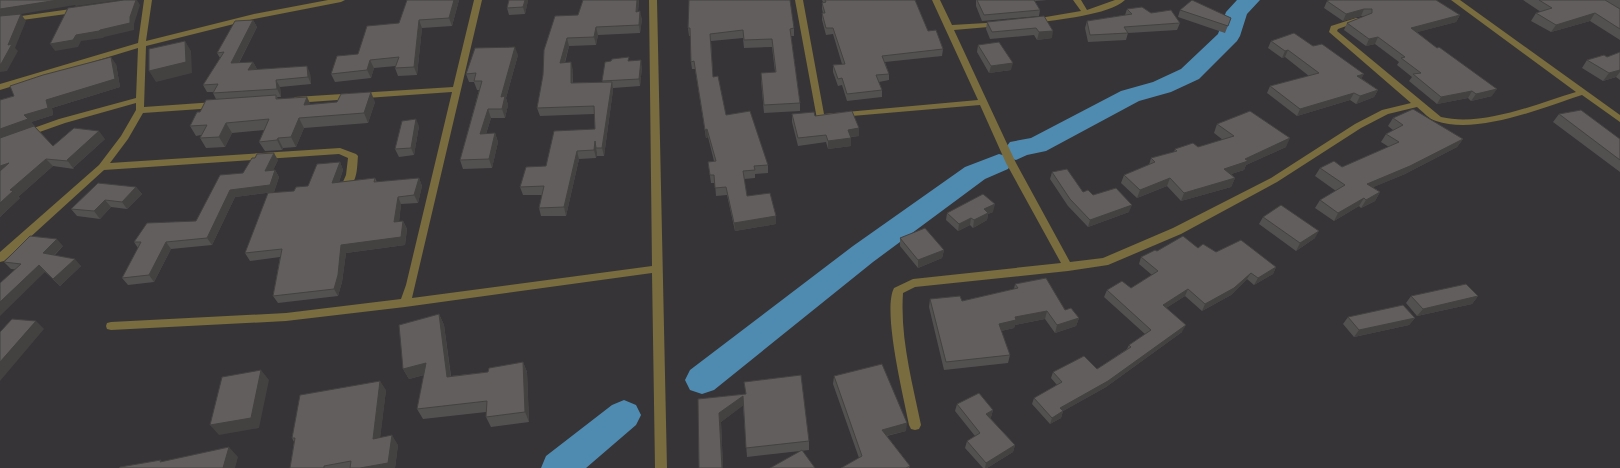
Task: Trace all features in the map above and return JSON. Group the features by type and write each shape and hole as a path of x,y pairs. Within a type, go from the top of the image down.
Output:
{"street":[{"path":"0,258 102,167 124,137 140,110 144,0"},
{"path":"0,87 142,44 245,17 341,0"},
{"path":"405,303 411,285 478,0"},
{"path":"653,0 660,468"},
{"path":"799,0 820,117 982,102"},
{"path":"936,0 1011,163 1068,267"},
{"path":"1077,0 1085,12"},
{"path":"1024,23 1063,17 1099,9 1121,0"},
{"path":"1455,0 1620,119"},
{"path":"0,21 86,9"},
{"path":"1364,19 1334,28 1333,32 1418,104 1438,119 1452,122 1470,122 1503,117 1584,92"},
{"path":"948,28 1010,24"},
{"path":"282,101 457,89"},
{"path":"0,143 62,121 140,99"},
{"path":"140,110 227,104"},
{"path":"915,425 898,338 896,304 898,291 913,283 1104,262 1177,231 1274,180 1358,126 1385,112 1418,104"},
{"path":"102,167 340,151 353,156 351,175 347,184"},
{"path":"111,326 286,317 405,303 657,269"}],"building":[{"path":"0,0 58,0 0,9"},
{"path":"124,0 136,0 130,17 130,23 76,35 73,40 50,44 68,8"},
{"path":"407,0 454,0 449,18 419,20 414,67 395,68 399,57 370,60 367,70 331,74 337,56 358,54 367,26 399,23"},
{"path":"509,0 525,0 523,7 507,8"},
{"path":"583,0 637,0 636,12 640,11 639,25 596,27 594,37 567,38 560,63 571,62 571,83 612,82 602,148 596,148 595,141 594,150 577,151 564,207 539,208 544,186 520,187 526,167 546,166 554,131 595,129 594,106 537,108 543,75 544,50 555,16 578,15"},
{"path":"689,0 790,0 794,28 790,29 800,103 764,105 761,73 776,72 772,39 744,40 743,30 710,34 713,77 718,76 726,115 750,111 768,165 754,166 755,170 743,171 747,196 770,193 776,216 734,223 726,187 715,188 714,175 710,175 708,162 716,161 707,129 705,130 694,61 691,62 690,28 688,28"},
{"path":"825,0 915,0 928,31 936,30 943,49 882,56 889,74 876,75 882,90 847,94 842,78 838,79 833,65 845,64 833,28 826,28 822,13 825,13 822,3 826,2"},
{"path":"977,0 1034,0 1040,10 984,15"},
{"path":"1192,0 1231,18 1228,26 1180,10"},
{"path":"1436,0 1460,15 1411,28 1437,48 1439,47 1497,89 1476,94 1472,91 1441,97 1413,74 1421,73 1401,58 1405,57 1378,37 1369,39 1347,23 1372,13 1372,9 1364,9 1346,14 1327,1"},
{"path":"1539,0 1605,0 1620,9 1620,29 1595,13 1556,25 1536,13 1552,8"},
{"path":"1142,7 1151,13 1171,10 1180,23 1124,27 1128,33 1090,35 1087,21 1132,14 1127,9"},
{"path":"21,14 8,45 12,44 0,64 0,16"},
{"path":"1044,16 1053,31 1039,32 1036,28 992,32 987,22"},
{"path":"253,20 231,63 253,62 248,70 307,66 308,77 276,80 277,89 213,93 218,84 203,85 224,52 217,53 235,21"},
{"path":"1294,33 1313,46 1322,44 1364,74 1357,76 1378,90 1360,96 1354,93 1300,109 1270,86 1319,73 1288,50 1285,51 1271,41"},
{"path":"185,41 186,62 149,71 149,49"},
{"path":"999,42 1013,63 991,66 978,45"},
{"path":"515,47 501,97 505,96 502,109 488,109 480,134 495,133 489,159 460,160 482,81 474,81 476,73 466,74 475,48"},
{"path":"1620,52 1620,70 1609,73 1587,60 1604,55 1607,57"},
{"path":"111,57 115,79 46,100 48,108 24,115 28,119 0,129 0,100 14,96 10,86 43,75"},
{"path":"629,57 628,61 641,60 639,79 602,81 605,62 611,61 612,59"},
{"path":"371,92 364,113 299,118 291,137 278,138 277,140 259,142 269,119 226,123 219,137 200,138 207,125 190,126 197,112 200,112 206,100 276,95 276,99 307,97 304,105 337,102 341,94"},
{"path":"1413,109 1463,139 1410,166 1367,184 1380,192 1366,200 1364,198 1338,213 1320,200 1345,185 1320,168 1334,161 1342,167 1399,142 1386,134 1403,125 1393,118"},
{"path":"1581,110 1620,139 1620,160 1559,114"},
{"path":"852,111 859,128 848,130 851,138 828,141 826,135 798,138 792,114 814,112 815,116"},
{"path":"1250,111 1290,138 1245,159 1248,161 1224,169 1235,178 1184,193 1170,178 1140,190 1124,175 1155,162 1151,158 1177,151 1175,149 1193,143 1198,147 1234,136 1217,124"},
{"path":"416,119 411,148 395,149 402,121"},
{"path":"34,126 53,146 74,128 99,131 67,160 68,161 46,159 10,190 13,191 0,203 0,171 9,163 0,166 0,138"},
{"path":"274,153 265,171 275,170 270,185 230,190 207,238 166,242 149,275 122,278 141,242 134,242 147,223 196,221 220,175 243,173 252,158 255,158 257,154"},
{"path":"340,162 332,183 375,178 374,182 419,178 414,195 398,197 394,222 403,221 401,237 341,245 338,275 334,289 273,296 282,249 245,253 268,193 294,191 296,187 308,186 317,164"},
{"path":"1067,169 1083,192 1088,190 1093,195 1116,188 1132,205 1090,220 1070,199 1052,172"},
{"path":"98,183 136,187 122,202 105,200 94,211 71,209"},
{"path":"983,194 995,204 984,209 988,213 974,220 971,218 959,224 947,213"},
{"path":"1281,205 1319,231 1300,243 1263,217"},
{"path":"925,228 944,250 918,260 900,238"},
{"path":"30,236 57,239 43,253 75,259 53,279 39,265 0,302 0,283 21,264 4,262"},
{"path":"1183,236 1198,248 1203,244 1216,252 1241,240 1276,267 1258,278 1251,273 1234,288 1205,304 1188,289 1163,305 1186,325 1108,381 1060,408 1063,411 1052,418 1034,398 1062,382 1053,372 1084,356 1097,369 1131,347 1129,345 1151,330 1107,290 1122,281 1131,288 1158,271 1141,257 1155,250 1157,251"},
{"path":"1046,278 1065,310 1071,308 1079,318 1057,325 1047,311 1015,317 1016,320 999,324 1010,355 946,362 930,299 960,296 962,301 1018,288 1015,284"},
{"path":"1466,284 1478,296 1423,309 1411,296"},
{"path":"1403,305 1415,318 1359,330 1348,317"},
{"path":"439,314 447,377 488,372 489,368 523,362 525,412 486,417 487,401 417,409 426,363 403,369 399,325"},
{"path":"12,319 36,321 0,362 0,332"},
{"path":"882,364 907,423 882,430 910,466 906,468 841,468 862,456 834,376"},
{"path":"261,370 251,418 210,425 222,377"},
{"path":"801,375 809,441 746,448 743,396 719,413 722,468 699,468 698,399 746,394 744,382"},
{"path":"380,381 373,439 392,435 388,463 360,468 350,468 351,461 324,466 324,468 290,468 295,438 292,438 300,395"},
{"path":"979,393 993,410 986,414 1015,445 986,463 967,441 980,433 957,404"},
{"path":"229,447 223,468 119,468 161,460 160,462"},
{"path":"802,450 815,468 770,468"}],"waterway":[{"path":"1016,151 1019,148 1037,145 1130,96 1162,87 1190,74 1229,36 1237,12 1249,0"},
{"path":"702,380 863,254 945,194 975,173 999,163"},
{"path":"559,468 624,415"}]}
